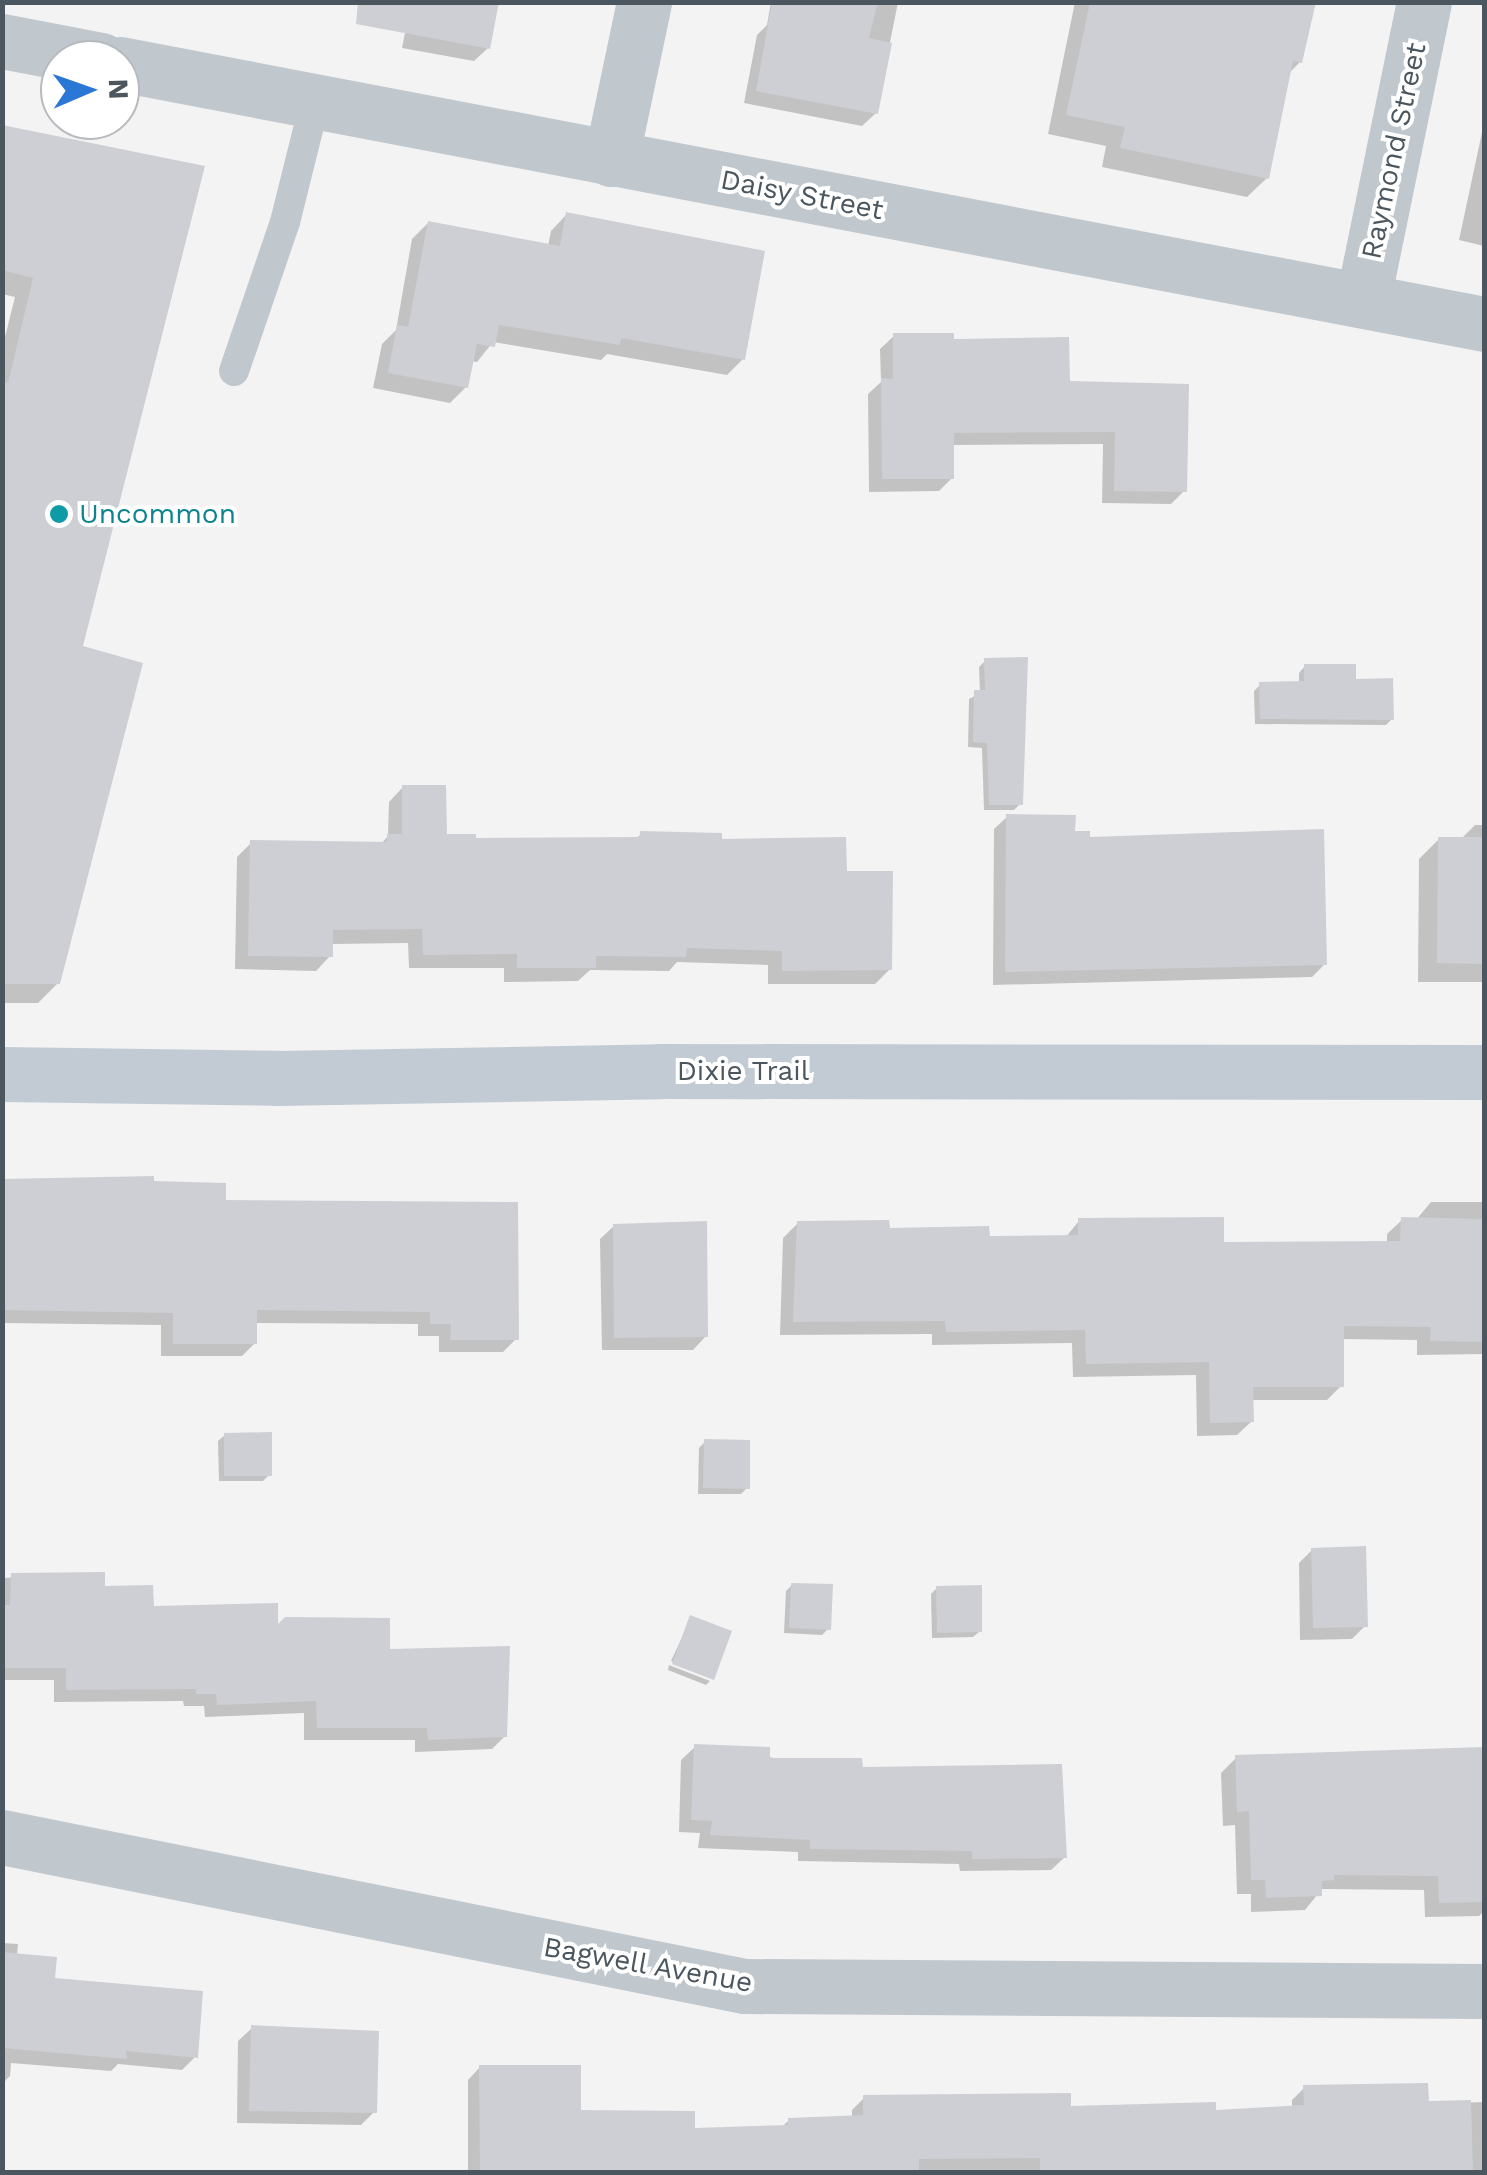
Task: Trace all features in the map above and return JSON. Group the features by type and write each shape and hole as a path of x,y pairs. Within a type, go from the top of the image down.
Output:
{"main road":[{"name":"Dixie Trail","path":"2,1074 277,1078 660,1071 1484,1072"}],"street":[{"path":"610,159 644,2"},
{"name":"Raymond Street","path":"1364,299 1424,2"},
{"path":"2,41 40,48"},
{"name":"Daisy Street","path":"140,68 1484,324"},
{"name":"Bagwell Avenue","path":"2,1837 744,1986 1484,1991"}],"lane":[{"path":"234,371 285,222 314,102"}],"building":[{"path":"358,2 499,2 490,49 356,24"},
{"path":"772,2 878,2 869,38 892,43 878,114 756,91"},
{"path":"1090,2 1316,2 1302,63 1293,61 1269,179 1120,148 1125,127 1066,115"},
{"name":"Uncommon","path":"2,125 40,133 40,140 76,140 205,166 83,646 143,663 60,984 2,984 2,381 8,383 33,278 2,270"},
{"path":"566,212 765,251 745,360 621,338 620,345 499,325 495,347 477,344 468,388 388,373 397,325 408,327 428,221 560,246"},
{"path":"893,333 954,333 954,339 1069,337 1070,381 1189,384 1187,492 1114,491 1115,432 954,433 954,479 882,479 881,378 893,379"},
{"path":"1028,657 1023,805 989,805 987,743 973,742 974,690 985,690 984,658"},
{"path":"1304,664 1356,664 1356,679 1393,678 1394,720 1260,719 1259,682 1304,681"},
{"path":"402,785 446,785 447,834 476,834 476,838 640,837 640,831 722,833 722,839 846,837 847,871 893,871 892,970 782,971 782,951 687,948 686,957 596,956 596,968 517,968 517,954 423,955 422,929 333,930 333,957 248,956 250,840 387,842 387,834 402,834"},
{"path":"1006,814 1076,815 1075,831 1090,831 1090,837 1324,829 1327,965 1005,972"},
{"path":"1438,837 1484,837 1484,964 1437,963"},
{"path":"154,1176 154,1181 226,1183 226,1200 518,1202 519,1340 450,1340 451,1324 430,1324 430,1312 257,1310 257,1344 173,1344 173,1313 2,1310 2,1179"},
{"path":"1224,1217 1224,1242 1400,1241 1401,1217 1484,1219 1484,1342 1430,1341 1431,1327 1344,1326 1344,1387 1253,1387 1254,1422 1210,1423 1209,1362 1086,1364 1085,1330 946,1332 945,1321 793,1322 797,1221 889,1220 890,1228 989,1226 990,1236 1078,1235 1078,1218"},
{"path":"707,1221 708,1337 614,1338 613,1224"},
{"path":"272,1432 272,1476 224,1476 224,1433"},
{"path":"704,1439 750,1440 750,1489 703,1488"},
{"path":"1366,1546 1368,1627 1313,1628 1311,1548"},
{"path":"105,1572 105,1586 153,1585 154,1606 278,1603 278,1624 285,1617 390,1618 390,1649 510,1646 507,1737 428,1740 427,1728 317,1728 316,1701 217,1705 216,1694 196,1694 196,1689 66,1690 66,1668 2,1668 2,1605 10,1605 11,1573"},
{"path":"791,1583 833,1584 831,1630 789,1628"},
{"path":"982,1585 982,1632 937,1633 936,1586"},
{"path":"690,1615 732,1631 714,1680 672,1664"},
{"path":"694,1744 770,1747 770,1758 862,1758 863,1767 1062,1764 1067,1858 972,1859 972,1851 810,1849 810,1840 710,1835 712,1821 691,1820"},
{"path":"1484,1747 1484,1902 1439,1903 1438,1876 1334,1875 1334,1880 1322,1881 1322,1896 1266,1898 1265,1880 1251,1880 1249,1811 1237,1812 1235,1755"},
{"path":"2,1952 57,1957 55,1978 203,1991 198,2058 126,2051 127,2059 2,2048"},
{"path":"251,2025 379,2031 377,2113 249,2111"},
{"path":"479,2065 581,2065 581,2110 695,2111 695,2128 788,2125 788,2118 863,2115 863,2095 1071,2093 1071,2106 1216,2102 1216,2110 1304,2105 1303,2085 1428,2083 1429,2101 1471,2100 1473,2172 1040,2172 1040,2158 919,2159 919,2172 480,2172"}],"place":[{"name":"Uncommon","path":"59,514"}]}
